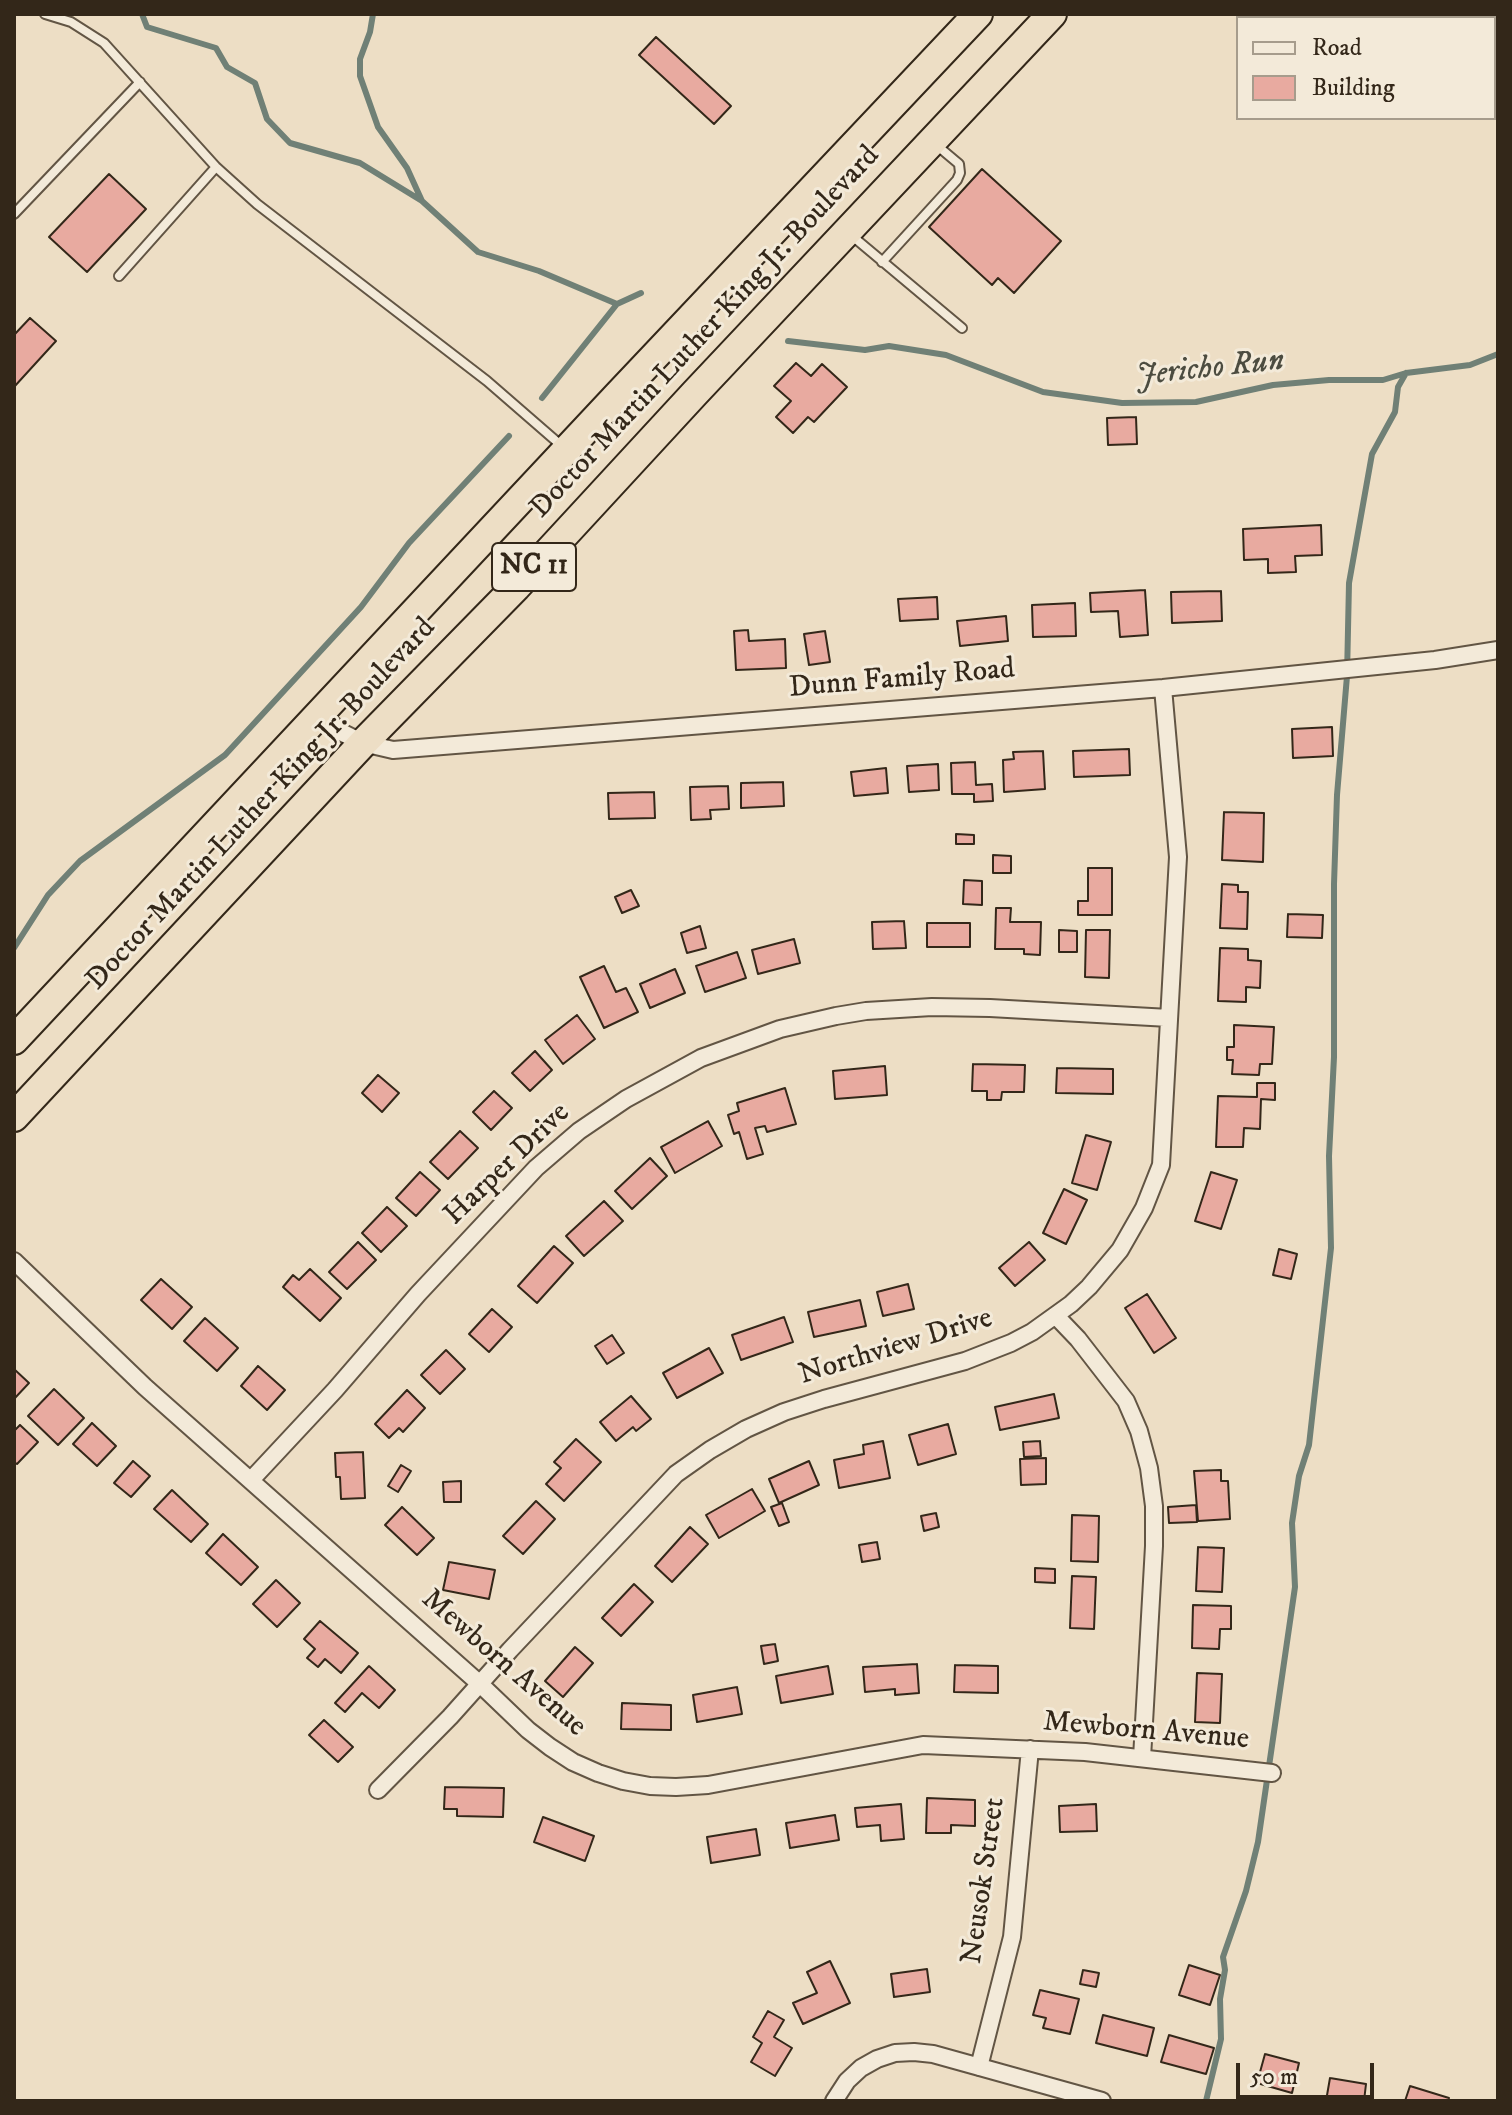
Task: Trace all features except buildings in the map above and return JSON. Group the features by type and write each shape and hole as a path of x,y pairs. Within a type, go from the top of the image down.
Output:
{"highway":[{"name":"Doctor Martin Luther King Jr. Boulevard","path":"14,1040 978,14"},
{"name":"Doctor Martin Luther King Jr. Boulevard","path":"14,1117 1052,14"}],"street":[{"name":"Dunn Family Road","path":"320,713 341,732 363,743 393,750 1163,688 1435,660 1498,650"},
{"name":"Northview Drive","path":"378,1790 676,1474 746,1429 784,1412 988,1353 1032,1332 1089,1287 1120,1250 1133,1230 1161,1165 1178,857 1163,688"},
{"name":"Harper Drive","path":"251,1480 536,1168 579,1131 626,1099 688,1065 727,1047 780,1029 866,1011 932,1007 990,1008 1169,1018"},
{"name":"Mewborn Avenue","path":"14,1261 145,1387 528,1730 573,1762 623,1781 676,1787 708,1785 907,1747 1030,1749 1272,1773"},
{"path":"1056,1316 1126,1401 1139,1431 1149,1468 1154,1533 1142,1758"},
{"name":"Neusok Street","path":"979,2067 1012,1937 1030,1749"},
{"path":"834,2101 847,2081 861,2068 895,2053 914,2052 933,2054 1102,2101"}],"lane":[{"path":"45,14 71,22 104,43 216,167 257,204 487,381 567,450"},
{"path":"14,214 140,82"},
{"path":"882,262 960,173 959,164 932,142"},
{"path":"119,276 216,167"},
{"path":"847,232 962,328"}],"waterway":[{"name":"Jericho Run","path":"142,14 147,27 216,48 227,67 255,83 267,119 290,143 360,163 422,201 478,252 539,271 617,304 641,293"},
{"path":"373,14 360,59 360,76 378,127 407,168 422,201"},
{"path":"542,398 617,304"},
{"name":"Jericho Run","path":"788,341 865,350 889,346 946,355 1043,392 1122,403 1196,402 1273,385 1329,380 1383,380 1406,373 1470,365 1498,354"},
{"path":"1206,2101 1221,2039 1223,1957 1246,1891 1258,1842 1295,1587 1292,1523 1299,1476 1309,1445 1331,1248 1329,1156 1334,1057 1334,884 1337,795 1347,676 1349,583 1372,454 1395,412 1398,387 1406,373"},
{"path":"14,948 48,895 80,861 225,755 361,607 409,543 509,436"}]}
